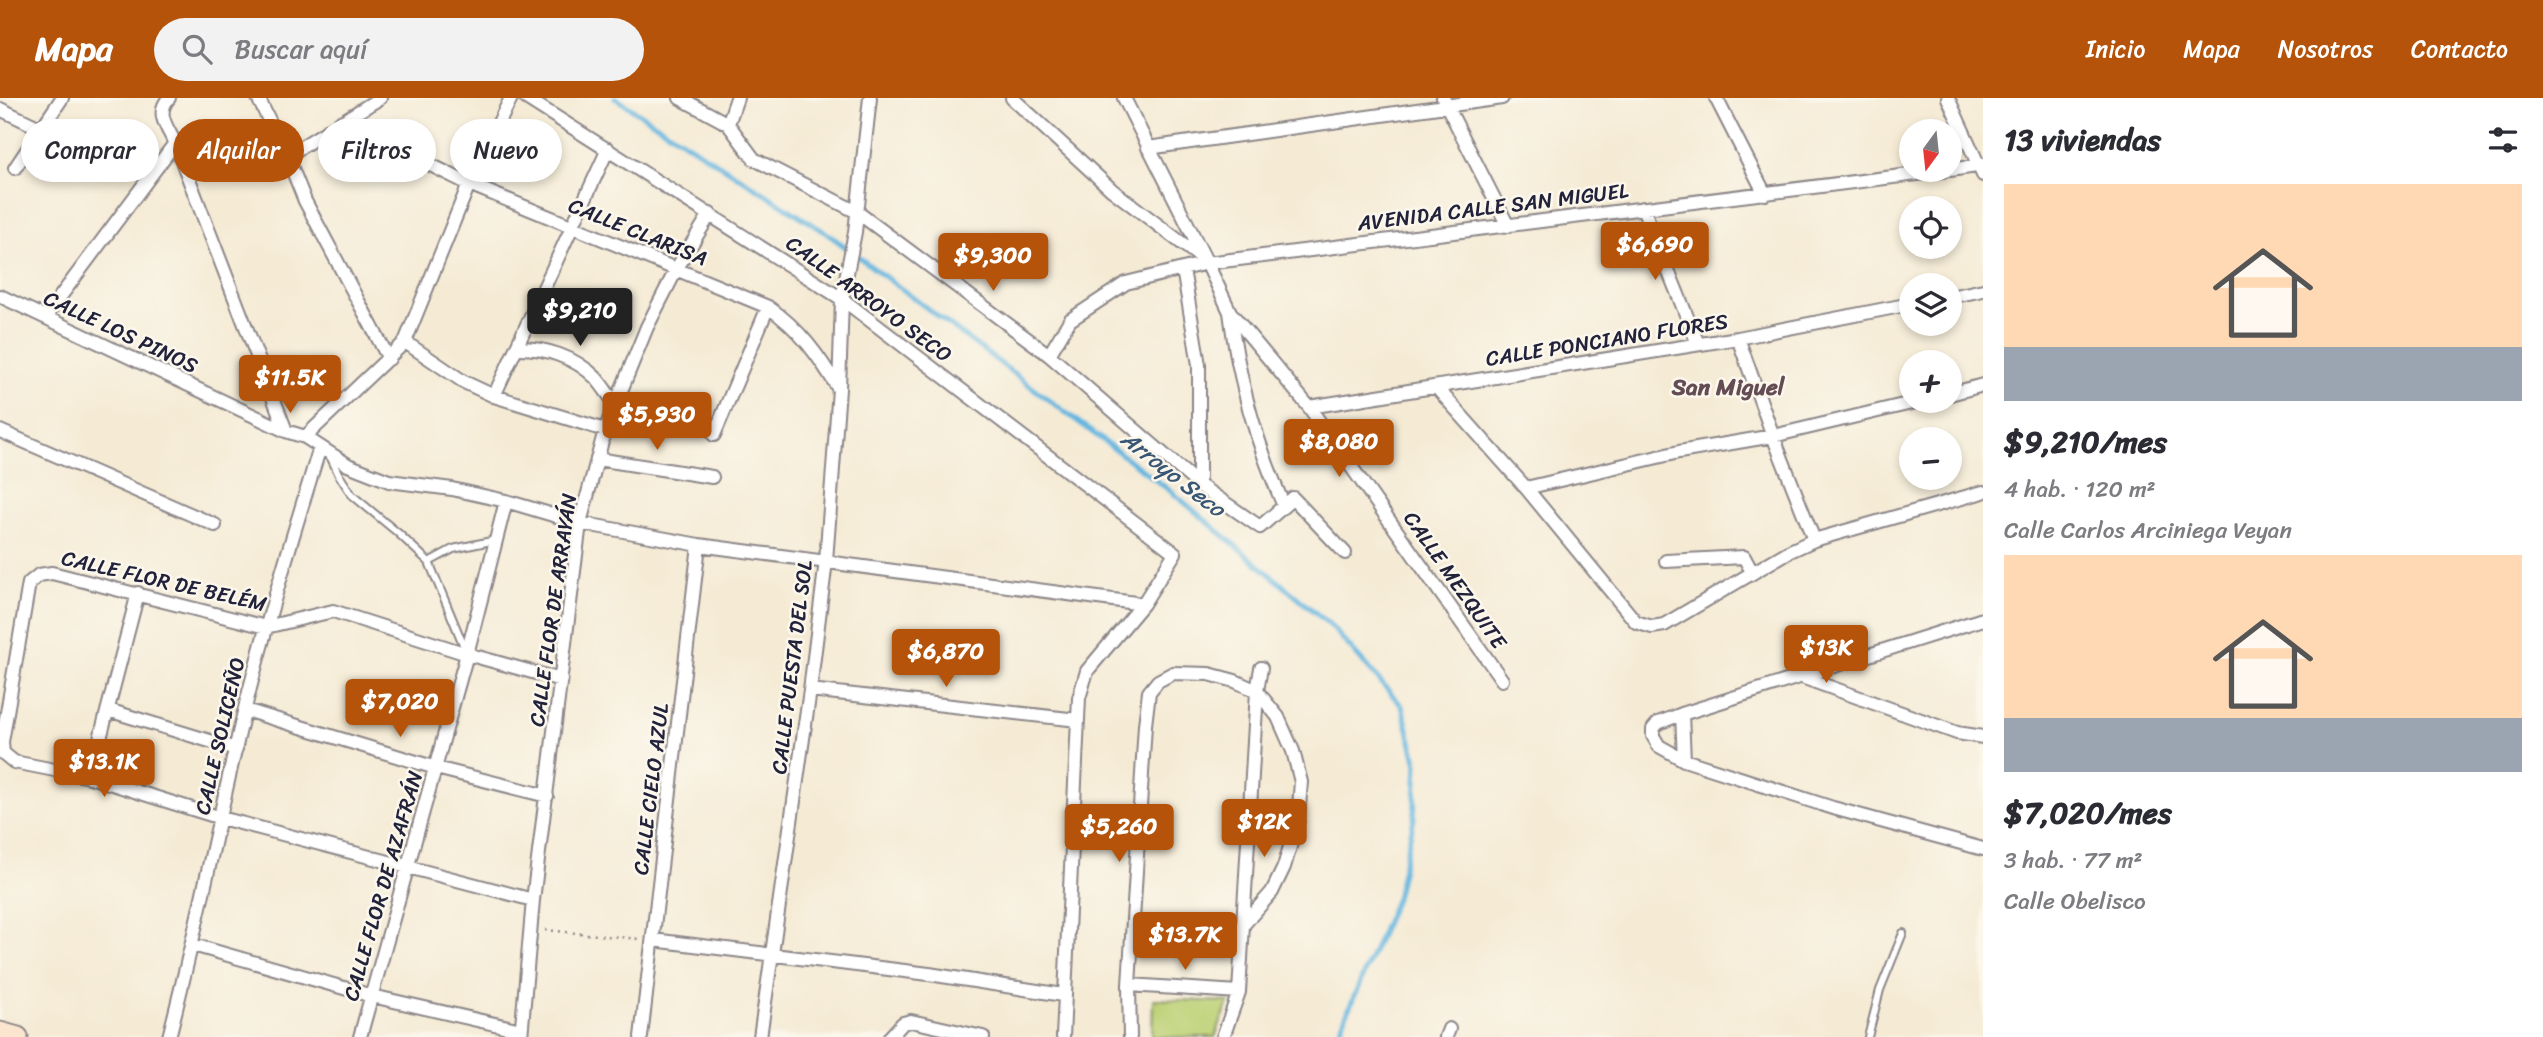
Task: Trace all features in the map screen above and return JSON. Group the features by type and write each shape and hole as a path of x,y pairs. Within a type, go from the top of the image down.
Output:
{"street":[{"path":"48,119 62,98"},
{"path":"258,98 268,119"},
{"path":"345,119 380,98"},
{"path":"305,437 405,342 469,184 511,98"},
{"name":"CALLE ARROYO SECO","path":"526,98 842,299 1175,552 1143,604"},
{"path":"680,98 728,124 754,159 857,212 1049,355 1199,485 1260,527 1289,502"},
{"path":"728,124 737,98"},
{"name":"CALLE PUESTA DEL SOL","path":"760,1037 826,561 839,389 842,299 855,232 870,98"},
{"path":"1012,98 1112,190 1208,262"},
{"path":"1127,103 1141,98"},
{"path":"1148,148 1445,101 1502,98"},
{"path":"1716,98 1765,194"},
{"path":"1948,98 1981,169"},
{"path":"1445,101 1508,226"},
{"path":"165,103 162,116 173,139"},
{"name":"CALLE MEZQUITE","path":"1127,103 1208,262 1230,312 1309,407 1502,680"},
{"path":"0,109 21,119"},
{"path":"45,317 173,146"},
{"path":"494,396 608,149"},
{"path":"15,168 21,159"},
{"name":"CALLE CLARISA","path":"436,168 469,184 768,307 798,330 820,357 839,389"},
{"name":"AVENIDA CALLE SAN MIGUEL","path":"1962,170 1981,169"},
{"name":"AVENIDA CALLE SAN MIGUEL","path":"1049,355 1070,320 1126,283 1208,262 1899,177"},
{"path":"190,182 286,431"},
{"path":"297,182 388,359"},
{"path":"1643,208 1698,344"},
{"name":"CALLE FLOR DE ARRAYÁN","path":"521,1033 533,900 580,523 605,430 648,327 677,268 710,214"},
{"path":"1183,269 1199,365 1199,485"},
{"path":"1962,294 1983,290"},
{"name":"CALLE LOS PINOS","path":"0,296 286,431 305,437 348,465 389,481 452,489 506,501 580,523 699,545 1143,604"},
{"name":"CALLE PONCIANO FLORES","path":"1309,407 1738,338 1899,306"},
{"path":"714,435 768,307"},
{"path":"1230,312 1235,353 1267,468 1289,502 1345,553"},
{"path":"1738,338 1814,540"},
{"path":"405,342 464,382 494,396 605,430"},
{"path":"516,348 536,348 562,356 595,377 616,404"},
{"path":"1962,391 1983,385"},
{"path":"1436,387 1525,488 1636,622 1652,627 1664,625 1752,572 1814,540 1983,492"},
{"path":"1525,488 1679,452 1773,436 1899,406"},
{"path":"0,431 215,525"},
{"name":"CALLE SOLICEÑO","path":"169,1037 193,945 266,627 324,450"},
{"path":"597,459 712,477"},
{"name":"CALLE FLOR DE AZAFRÁN","path":"360,1037 406,866 436,768 506,501"},
{"name":"CALLE CIELO AZUL","path":"641,1037 699,545"},
{"path":"1666,561 1744,557 1752,572"},
{"name":"CALLE FLOR DE BELÉM","path":"90,777 14,761 4,752 2,742 29,583 39,575 52,573 266,627 333,611 467,654 561,680"},
{"path":"138,593 90,777 221,818 533,900"},
{"path":"1063,1037 1079,698 1087,671 1143,604"},
{"path":"1983,620 1682,714 1657,723 1653,729 1653,736 1659,746 1684,761 1833,808 1983,849"},
{"path":"1223,1037 1239,992 1257,691 1261,668"},
{"path":"1130,1037 1129,985 1145,725 1149,692 1158,681 1173,673 1209,674 1257,691 1278,717 1293,751 1301,782 1298,820 1284,867 1272,892 1244,924"},
{"path":"1799,676 1957,733 1983,737"},
{"path":"810,690 1078,720"},
{"path":"108,710 236,749"},
{"path":"245,710 436,768 547,796"},
{"path":"1682,714 1684,761"},
{"path":"653,940 929,974 1063,995"},
{"path":"193,945 372,996 521,1033"},
{"path":"1129,985 1239,992"},
{"path":"891,1035 903,1023 911,1021 983,1037"},
{"path":"0,1032 18,1037"}],"lane":[{"path":"324,450 352,495 429,562 467,654"},
{"path":"429,562 453,549 496,540"},
{"path":"1868,1037 1880,990 1903,933"}],"path":[{"path":"531,928 653,940"}],"green space":[{"path":"1153,999 1229,1002 1215,1037 1152,1037"}],"waterway":[{"name":"Arroyo Seco","path":"615,98 828,234 1173,493 1330,625 1402,706 1417,764 1414,819 1396,898 1337,1037"}],"district":[{"name":"San Miguel","path":"1728,387"}]}
